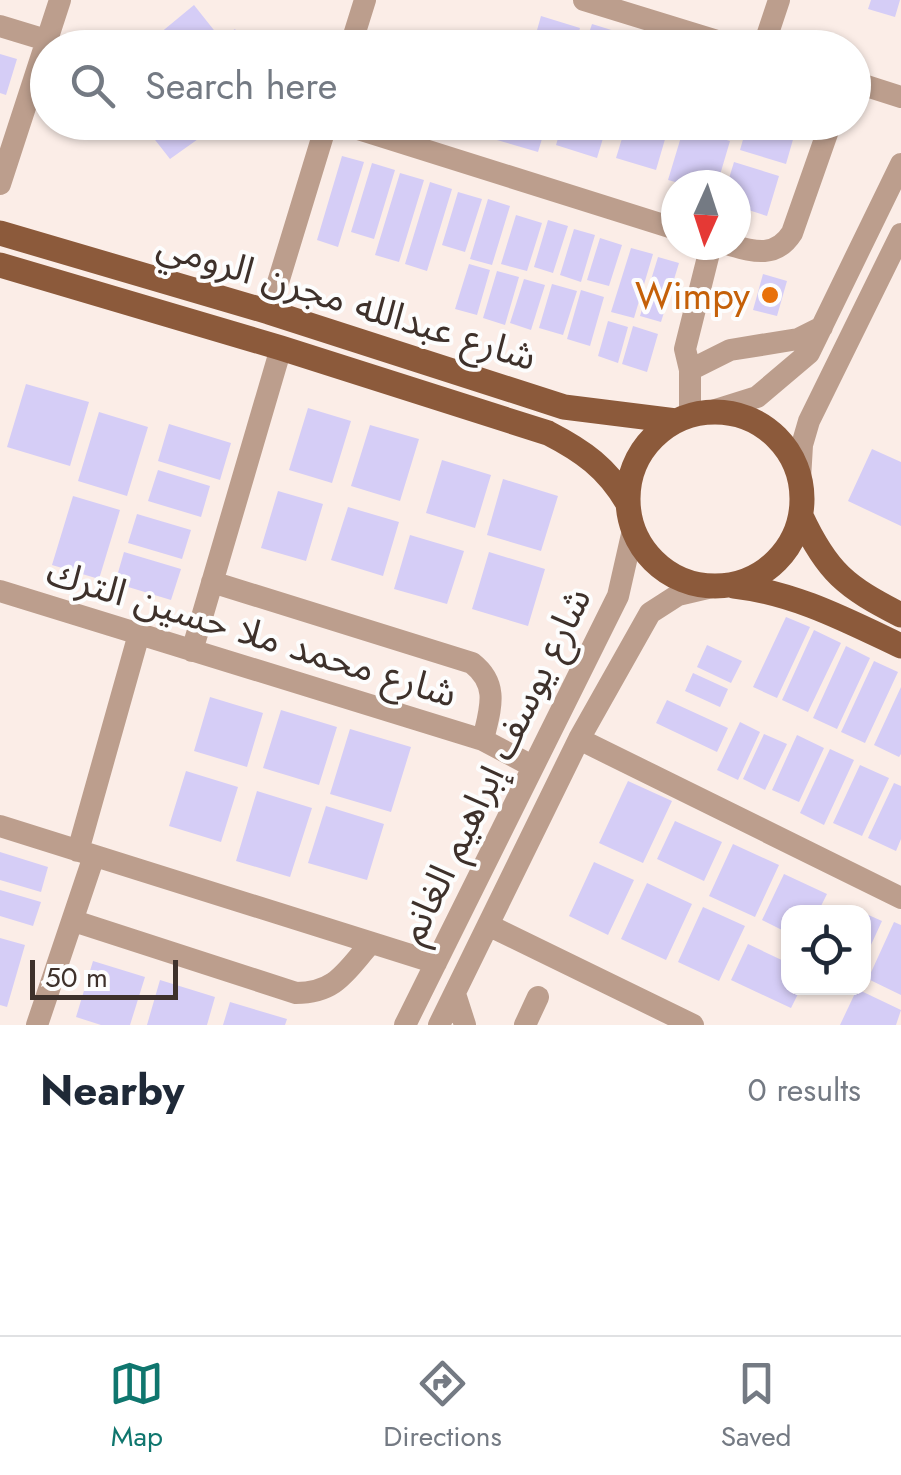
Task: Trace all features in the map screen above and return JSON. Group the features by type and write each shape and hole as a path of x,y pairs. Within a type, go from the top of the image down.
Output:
{"main road":[{"name":"شارع عبدالله مجرن الرومي","path":"0,233 268,312 564,407 691,416"},
{"name":"شارع عبدالله مجرن الرومي","path":"0,265 281,348 548,433 587,454 612,477 627,502"},
{"path":"721,586 754,577 776,562 792,541 801,516 800,479 775,436 755,422 731,414 691,416 655,436 639,455 630,478 627,502 633,530 645,553 686,582 779,593 808,602 901,646"},
{"path":"801,516 815,547 844,582 901,614"}],"street":[{"path":"50,30 60,0"},
{"path":"356,30 365,0"},
{"path":"584,0 682,30"},
{"path":"769,30 779,0"},
{"path":"0,26 30,35"},
{"path":"871,87 901,97"},
{"path":"0,184 30,90"},
{"path":"268,312 321,140"},
{"path":"393,140 661,224"},
{"path":"751,250 761,253 785,244 825,140"},
{"path":"707,260 686,349 691,416 756,397 809,352 901,164"},
{"path":"800,479 802,445 809,421 901,234"},
{"path":"690,370 730,350 798,339 822,327"},
{"path":"192,650 281,348"},
{"name":"شارع يوسف إبراهيم الغانم","path":"405,1025 618,596 633,530"},
{"name":"شارع محمد ملا حسين الترك","path":"212,582 472,663 483,671 494,695 483,740"},
{"name":"شارع يوسف إبراهيم الغانم","path":"440,1025 579,739 650,614 678,595 721,586"},
{"name":"شارع محمد ملا حسين الترك","path":"0,591 483,740 532,766"},
{"path":"38,1025 74,921 86,853 140,634"},
{"path":"579,739 901,898"},
{"path":"0,826 436,963"},
{"path":"74,921 296,993 312,993 334,985 370,944"},
{"path":"488,925 693,1025"},
{"path":"454,994 465,1025"},
{"path":"525,1025 538,997"}],"building":[{"path":"871,0 900,0 895,17 868,9"},
{"path":"194,5 214,30 164,30"},
{"path":"541,16 580,28 579,30 537,30"},
{"path":"592,24 611,30 590,30"},
{"path":"0,54 17,59 6,95 0,93"},
{"path":"155,140 197,140 170,159"},
{"path":"497,140 542,140 538,152"},
{"path":"558,140 602,140 597,158 556,145"},
{"path":"622,140 665,140 656,170 616,158"},
{"path":"680,140 730,141 721,170 671,170"},
{"path":"743,140 793,140 786,164 740,150"},
{"path":"342,156 364,162 338,247 317,240"},
{"path":"734,162 779,176 767,216 751,211 751,170 732,170"},
{"path":"372,163 395,170 374,239 351,232"},
{"path":"400,173 424,180 399,262 375,255"},
{"path":"430,182 452,189 427,271 405,264"},
{"path":"458,192 482,199 465,252 442,245"},
{"path":"488,199 510,206 492,265 470,259"},
{"path":"516,215 542,223 527,271 501,264"},
{"path":"548,220 568,226 553,273 534,267"},
{"path":"574,229 595,235 581,282 560,275"},
{"path":"600,238 622,245 609,286 587,280"},
{"path":"631,248 653,254 634,318 611,312"},
{"path":"658,257 679,263 661,322 640,316"},
{"path":"469,264 490,270 477,315 455,309"},
{"path":"497,271 519,277 505,325 483,318"},
{"name":"Wimpy","path":"763,274 787,281 777,316 753,310"},
{"path":"524,279 545,285 531,330 510,323"},
{"path":"552,284 577,291 563,335 539,328"},
{"path":"581,290 604,297 590,346 567,339"},
{"path":"608,321 628,327 618,363 598,356"},
{"path":"633,326 658,334 647,372 622,364"},
{"path":"26,384 89,402 70,466 7,447"},
{"path":"308,408 351,421 332,483 289,470"},
{"path":"99,412 148,427 127,496 78,481"},
{"path":"169,424 231,443 220,480 158,461"},
{"path":"370,425 419,439 400,501 351,486"},
{"path":"872,449 901,462 901,526 848,501"},
{"path":"442,460 491,475 475,528 426,513"},
{"path":"158,470 210,486 201,517 148,501"},
{"path":"503,479 558,496 541,551 487,535"},
{"path":"278,491 323,504 306,561 261,548"},
{"path":"73,496 120,510 99,579 52,565"},
{"path":"348,507 399,522 383,576 331,560"},
{"path":"137,514 191,530 182,559 128,543"},
{"path":"410,535 464,551 447,604 394,589"},
{"path":"124,552 181,569 171,600 115,583"},
{"path":"489,552 545,569 528,626 472,609"},
{"path":"786,617 810,627 777,698 753,687"},
{"path":"814,630 841,643 808,712 782,700"},
{"path":"707,645 742,661 731,683 697,667"},
{"path":"846,646 870,658 837,729 813,718"},
{"path":"874,661 898,672 865,743 841,732"},
{"path":"693,673 728,689 720,707 685,691"},
{"path":"901,687 901,754 899,757 874,745"},
{"path":"210,697 263,713 247,767 194,751"},
{"path":"667,700 728,728 717,752 656,723"},
{"path":"281,710 337,727 319,785 263,768"},
{"path":"740,722 760,732 738,780 717,770"},
{"path":"350,729 411,747 391,812 330,794"},
{"path":"764,734 787,744 765,790 743,779"},
{"path":"797,735 824,748 799,802 772,790"},
{"path":"830,749 854,760 824,825 800,813"},
{"path":"860,765 889,778 862,836 833,823"},
{"path":"186,771 238,787 221,842 169,826"},
{"path":"628,781 672,801 643,863 599,843"},
{"path":"894,783 901,786 901,839 896,851 868,838"},
{"path":"257,791 312,808 290,877 236,861"},
{"path":"326,806 384,824 367,880 308,863"},
{"path":"675,821 722,842 704,881 657,859"},
{"path":"733,844 779,865 755,917 709,896"},
{"path":"0,852 48,867 41,892 0,880"},
{"path":"594,862 634,880 608,935 569,916"},
{"path":"784,874 827,894 822,905 781,905 781,930 762,920"},
{"path":"647,883 692,904 666,960 621,939"},
{"path":"0,890 41,902 33,926 0,916"},
{"path":"703,907 745,926 719,981 678,962"},
{"path":"871,916 882,921 871,945"},
{"path":"894,922 901,925 901,995 871,980"},
{"path":"0,938 25,945 7,1007 0,1005"},
{"path":"748,944 781,960 781,995 798,995 791,1008 731,980"},
{"path":"93,961 145,977 130,1025 101,1025 76,1017"},
{"path":"160,980 215,997 207,1025 147,1025"},
{"path":"854,995 870,995 901,1010 896,1025 840,1025"},
{"path":"230,1002 287,1019 285,1025 223,1025"}],"place":[{"name":"Wimpy","path":"770,295"}]}
